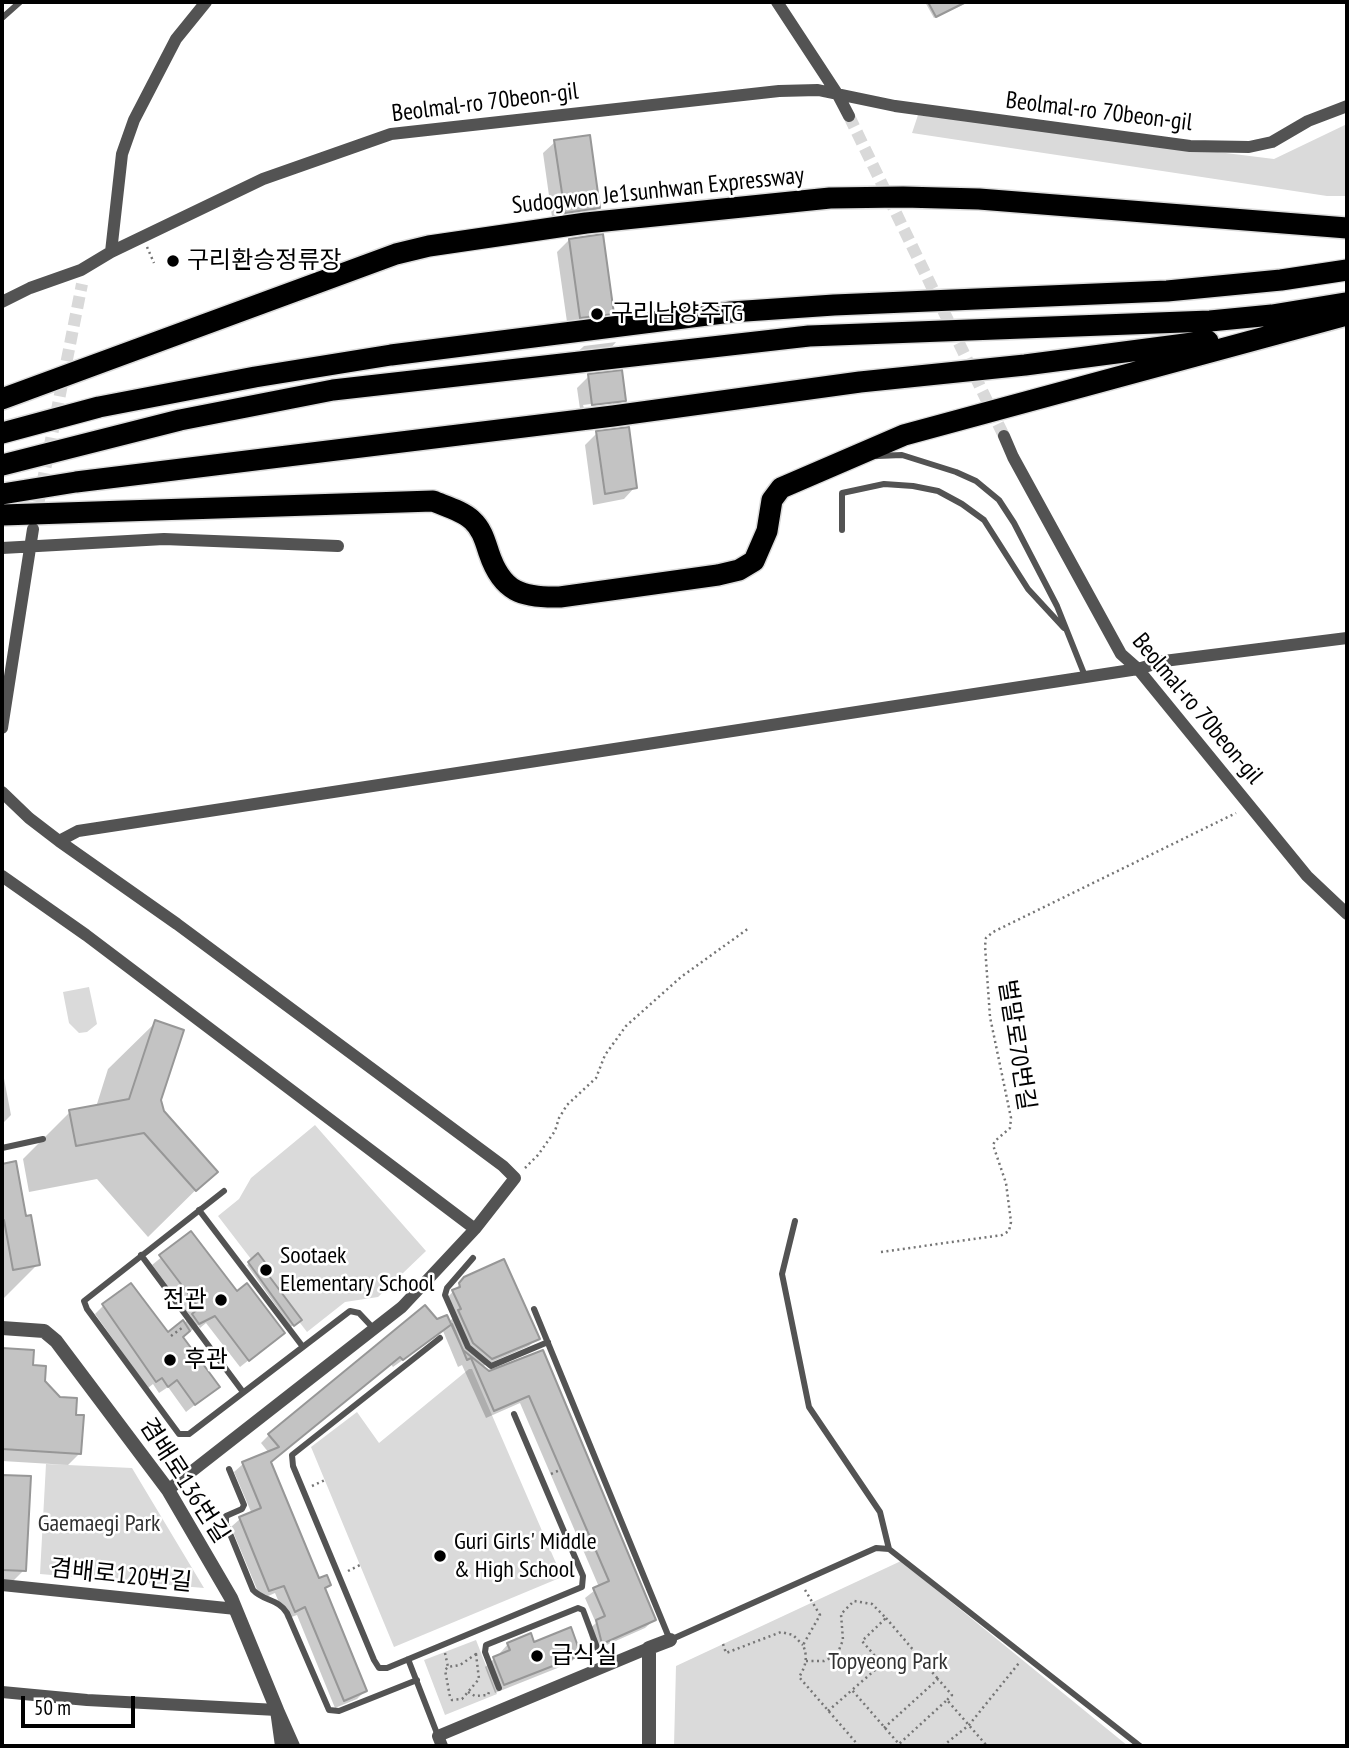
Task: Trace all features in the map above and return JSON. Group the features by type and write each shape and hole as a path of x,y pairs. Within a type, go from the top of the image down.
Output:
{"highway":[{"name":"Sudogwon Je1sunhwan Expressway","path":"2,399 396,254 429,246 586,223 772,203 903,197 1070,205 1347,228"},
{"path":"2,433 99,407 268,374 391,355 731,312 834,304 1167,291 1281,280 1347,270"},
{"path":"2,465 167,423 333,390 809,336 1210,321 1347,302"},
{"path":"2,494 76,482 860,382 1025,365 1210,341 1347,309"},
{"path":"2,515 433,501 471,518 483,534 495,570 515,592 535,598 560,597 718,575 739,570 754,561 767,531 772,500 781,488 904,435 1347,315"}],"street":[{"path":"111,252 122,154 134,120 176,39 206,2"},
{"path":"777,2 849,116"},
{"name":"Beolmal-ro 70beon-gil","path":"2,302 30,288 82,277 111,252 263,179 391,134 779,91 818,90 895,106 1099,135 1190,146 1249,147 1272,142 1308,121 1347,106"},
{"name":"Beolmal-ro 70beon-gil","path":"1004,436 1121,654 1138,669 1307,876 1347,914"},
{"path":"2,728 33,529"},
{"path":"2,548 164,539 338,546"},
{"path":"59,841 78,831 1138,669 1164,661 1347,638"},
{"path":"2,792 29,818 59,841 177,924 515,1178 475,1229 402,1307 168,1490"},
{"path":"2,876 86,935 475,1229"},
{"name":"겸배로136번길","path":"2,1328 44,1331 56,1341 168,1490 236,1609 277,1710"},
{"name":"겸배로120번길","path":"2,1586 236,1609"},
{"path":"440,1741 670,1640"},
{"path":"649,1648 649,1746"},
{"path":"2,1692 87,1700 277,1710"},
{"path":"277,1710 282,1746"},
{"path":"277,1710 293,1746"}],"lane":[{"path":"2,18 20,2"},
{"path":"854,457 902,455 976,481 999,500 1014,523 1057,606 1085,677"},
{"path":"842,530 842,493 884,484 938,491 984,520 1028,589 1067,632"},
{"path":"2,1148 43,1139"},
{"path":"224,1191 85,1298 85,1304 179,1434 189,1434 350,1311 359,1312 374,1329"},
{"path":"199,1210 303,1346"},
{"path":"795,1221 782,1274 810,1407 880,1512 889,1549"},
{"path":"141,1255 243,1392"},
{"path":"473,1258 447,1288 445,1295 471,1351 491,1366 548,1342"},
{"path":"534,1310 670,1640 876,1548 889,1549 1140,1746"},
{"path":"440,1338 294,1453 291,1459 379,1668 387,1668 582,1587 584,1579 514,1414"},
{"path":"229,1469 244,1505 226,1516 226,1524 253,1590 258,1595 279,1603 287,1613 328,1710 339,1711 417,1680"},
{"path":"499,1688 485,1646 581,1608 598,1650"},
{"path":"508,1618 514,1634"},
{"path":"408,1659 440,1741"}],"path":[{"name":"벌말로70번길","path":"881,1252 1002,1235 1009,1231 1011,1222 1006,1183 993,1149 995,1141 1010,1128 1011,1118 990,1017 986,938 993,932 1233,817 1246,799"},
{"path":"515,1178 538,1155 555,1131 567,1105 596,1078 605,1055 626,1026 681,977 749,928"},
{"path":"801,1583 820,1615 803,1645"},
{"path":"806,1661 824,1661 837,1656 843,1640 841,1614 854,1601 872,1604 952,1695 899,1744 852,1690"},
{"path":"828,1711 882,1664 862,1641 886,1618"},
{"path":"723,1644 726,1653 781,1632 793,1635 803,1645 806,1661 799,1677 859,1746"},
{"path":"476,1654 479,1674 476,1683 459,1700 451,1699 445,1676 447,1668 460,1665 476,1654"},
{"path":"943,1746 969,1725 1026,1655"},
{"path":"884,1728 938,1679"},
{"path":"476,1683 484,1682"},
{"path":"468,1692 475,1696 485,1696 489,1693 488,1685"},
{"path":"947,1700 988,1746"}],"green space":[{"path":"918,115 1274,159 1347,124 1347,196 1327,196 912,133"},
{"path":"89,987 97,1024 87,1032 79,1033 69,1023 63,992"},
{"path":"315,1125 426,1251 378,1297 345,1302 307,1332 218,1216 239,1199 251,1178"},
{"path":"472,1369 562,1577 394,1647 311,1447 357,1412 379,1443"},
{"name":"Gaemaegi Park","path":"46,1464 132,1468 204,1588 40,1574"},
{"name":"Topyeong Park","path":"901,1561 1128,1746 674,1746 676,1666"},
{"path":"476,1640 497,1694 445,1715 424,1660"}],"building":[{"path":"928,2 966,2 936,17"},
{"path":"590,135 600,208 565,213 554,140"},
{"path":"603,234 614,314 580,318 569,239"},
{"path":"622,370 626,401 592,405 588,374"},
{"path":"629,427 637,488 605,494 596,431"},
{"path":"155,1020 184,1030 161,1100 164,1111 218,1172 196,1191 144,1133 76,1146 69,1110 129,1099"},
{"path":"16,1161 26,1216 31,1215 40,1265 13,1270 2,1220 2,1164"},
{"name":"전관","path":"191,1231 237,1291 247,1283 285,1333 249,1361 215,1316 199,1324 192,1314 199,1308 159,1255"},
{"path":"258,1253 270,1269 266,1272 302,1320 294,1326 248,1262"},
{"path":"504,1259 540,1339 492,1359 473,1343 452,1290 460,1287 459,1283 464,1277"},
{"name":"후관","path":"131,1283 168,1332 183,1320 190,1331 183,1337 220,1387 195,1405 177,1380 168,1387 162,1378 156,1382 102,1304"},
{"path":"425,1305 437,1319 447,1315 451,1324 403,1360 400,1357 271,1462 319,1578 327,1575 331,1585 325,1588 367,1691 344,1701 305,1607 295,1612 284,1586 269,1591 239,1517 261,1508 242,1462 279,1447 268,1434"},
{"path":"461,1346 489,1371 543,1350 656,1620 602,1644 596,1620 605,1616 593,1588 609,1581 529,1396 494,1411 471,1358 467,1360"},
{"path":"2,1348 34,1350 33,1365 46,1366 45,1381 60,1397 77,1398 76,1415 84,1415 81,1454 2,1449"},
{"path":"2,1475 31,1476 26,1571 2,1570"},
{"name":"급식실","path":"571,1627 581,1655 504,1685 493,1657 510,1650 507,1643 531,1633 534,1642"}],"tunnel":[{"path":"849,116 1004,436"},
{"path":"35,520 82,284"}],"place":[{"name":"구리환승정류장","path":"173,261"},
{"name":"구리남양주TG","path":"597,314"},
{"name":"Sootaek Elementary School","path":"266,1270"},
{"name":"전관","path":"221,1300"},
{"name":"후관","path":"170,1360"},
{"name":"Guri Girls' Middle & High School","path":"440,1556"},
{"name":"급식실","path":"537,1656"}]}
